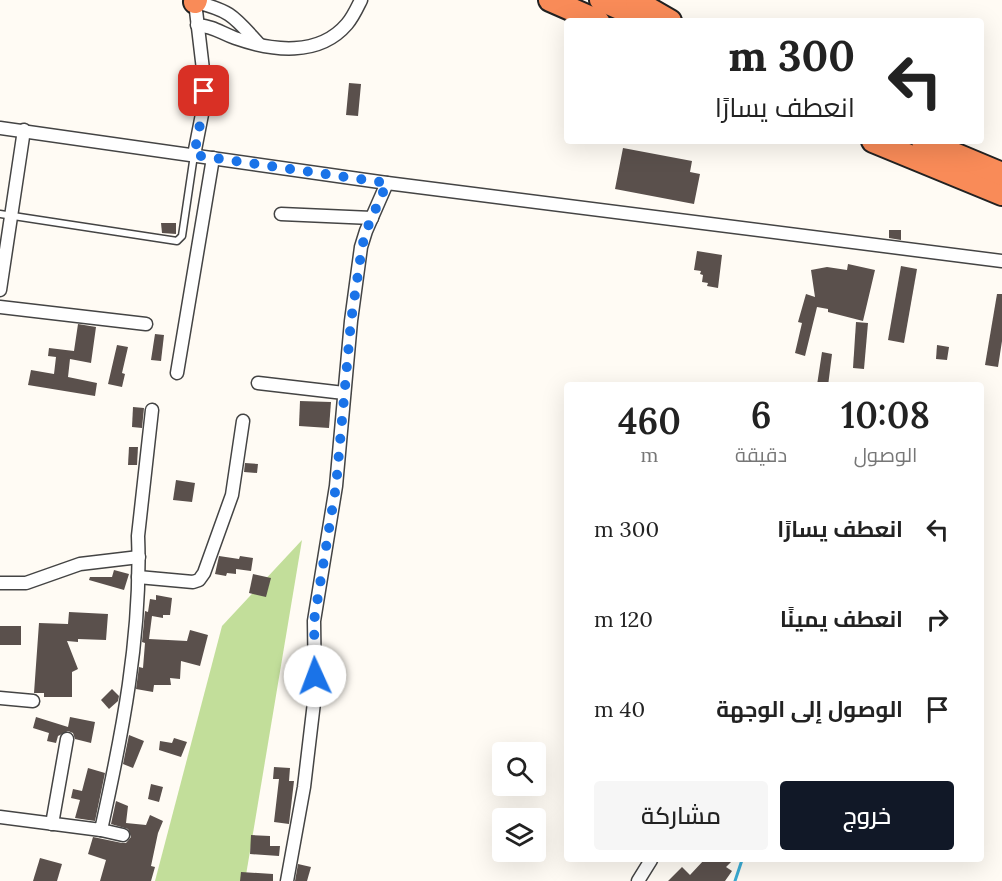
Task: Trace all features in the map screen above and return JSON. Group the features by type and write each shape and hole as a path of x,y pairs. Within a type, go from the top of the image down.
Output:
{"highway":[{"path":"550,0 591,18"},
{"path":"601,0 642,18"},
{"path":"634,0 665,18"},
{"path":"880,144 1002,195"},
{"path":"930,144 1002,174"}],"street":[{"path":"222,0 227,12"},
{"path":"196,25 213,27 234,38 259,44 289,49 308,47 326,40 347,24 362,0"},
{"path":"194,155 204,95 195,1 227,12 236,18 259,44"},
{"path":"0,128 387,183 1002,261"},
{"path":"0,290 6,214 24,130"},
{"path":"177,374 213,158"},
{"path":"286,881 304,787 314,706 314,621 336,486 344,393 362,247 387,183"},
{"path":"280,214 372,218"},
{"path":"0,308 146,324"},
{"path":"258,383 344,393"},
{"path":"101,830 126,708 138,577 138,536 152,410"},
{"path":"138,577 193,582 199,580 204,573 232,495 243,421"},
{"path":"0,583 26,583 80,564 139,557"},
{"path":"0,698 33,701"},
{"path":"52,824 67,739"},
{"path":"0,817 123,835"},
{"path":"638,881 650,862"}],"lane":[{"path":"6,214 177,241 182,236 194,155"}],"green space":[{"path":"302,540 245,881 155,881 222,626"}],"building":[{"path":"349,83 361,84 358,116 346,115"},
{"path":"623,148 692,161 690,172 700,174 694,204 615,189"},
{"path":"161,223 176,223 176,234 162,233"},
{"path":"889,230 901,230 901,240 889,238"},
{"path":"697,251 722,255 718,288 707,286 708,283 702,282 701,271 694,270"},
{"path":"848,264 875,270 863,321 817,307 805,356 795,353 802,323 798,322 806,294 815,297 811,270 827,267 847,270"},
{"path":"901,266 917,269 904,343 888,340"},
{"path":"997,294 1002,294 1002,341 998,367 985,365"},
{"path":"856,322 868,323 864,369 853,368"},
{"path":"78,324 96,327 91,363 70,359 68,377 97,383 95,396 28,385 31,370 54,374 56,357 48,356 49,348 74,351"},
{"path":"155,334 164,335 161,361 151,360"},
{"path":"117,345 128,347 122,373 125,374 122,387 108,384"},
{"path":"937,345 949,347 947,360 936,359"},
{"path":"822,352 832,354 828,382 817,382"},
{"path":"300,401 331,402 329,428 299,426"},
{"path":"133,407 144,408 142,428 132,427"},
{"path":"129,447 138,447 137,465 128,465"},
{"path":"245,463 258,464 257,473 244,472"},
{"path":"176,480 195,483 192,502 173,500"},
{"path":"219,556 239,559 240,556 253,558 251,571 236,569 236,574 227,573 226,576 215,574"},
{"path":"114,570 129,574 124,590 89,580 90,577 112,577"},
{"path":"253,574 271,578 266,597 249,593"},
{"path":"156,595 172,598 170,615 163,615 163,618 152,616 149,639 187,641 190,630 208,635 200,666 181,661 180,679 170,678 171,685 154,685 153,692 136,689 139,667 143,668 145,643 142,642 145,611 148,612 150,599 156,600"},
{"path":"69,612 108,614 106,640 67,641 78,669 72,672 72,697 44,697 44,693 34,693 39,623 68,624"},
{"path":"0,626 21,626 21,645 0,645"},
{"path":"112,689 119,696 118,701 109,709 101,700"},
{"path":"36,717 68,727 70,717 95,722 91,743 75,739 73,733 68,731 58,736 56,743 47,741 49,733 33,728"},
{"path":"129,735 144,741 133,768 123,764"},
{"path":"174,738 187,742 181,757 159,750 160,741 172,743"},
{"path":"274,767 290,768 289,781 294,781 289,824 274,822 279,779 273,779"},
{"path":"88,768 105,773 95,821 75,818 80,800 71,798 73,789 82,791"},
{"path":"151,784 163,787 159,802 148,799"},
{"path":"116,801 128,806 126,823 146,825 150,815 163,821 151,866 155,867 151,881 100,881 106,860 88,854 93,837 126,843 131,837 128,829 111,824"},
{"path":"251,835 270,836 270,846 280,846 279,856 250,854"},
{"path":"40,858 62,864 57,881 33,881"},
{"path":"702,862 731,862 726,867 732,871 725,881 668,881 682,867 690,875"},
{"path":"298,864 311,867 307,881 295,881"},
{"path":"241,872 273,874 273,881 240,881"}],"waterway":[{"path":"735,881 741,862"}],"route":[{"path":"204,91 204,104 194,155 387,183 366,231 351,321 336,486 314,621 315,676"}]}
